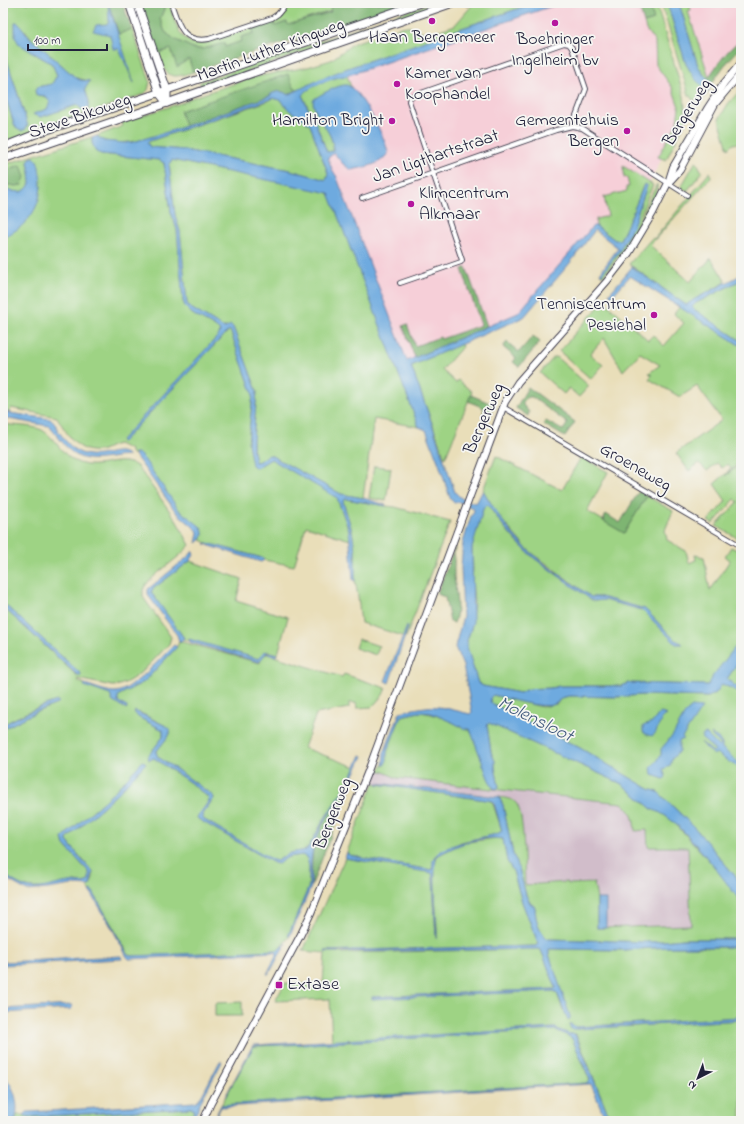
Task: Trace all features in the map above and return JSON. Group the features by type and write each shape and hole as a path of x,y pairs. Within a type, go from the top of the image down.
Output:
{"main road":[{"path":"129,3 159,93 167,103"},
{"path":"137,3 167,90 167,103"},
{"name":"Martin Luther Kingweg","path":"159,93 420,3"},
{"name":"Martin Luther Kingweg","path":"167,103 453,3"},
{"path":"391,24 410,23"},
{"name":"Bergerweg","path":"203,1121 311,913 370,765 503,407 518,382 625,259 639,238 668,183 673,167 709,105 724,83 741,64"},
{"name":"Bergerweg","path":"668,183 680,170 715,104 741,73"},
{"name":"Steve Bikoweg","path":"3,147 38,133 159,93"},
{"name":"Steve Bikoweg","path":"3,159 167,103"}],"street":[{"path":"171,3 179,26 185,35 199,41 272,18 278,14 287,3"},
{"path":"400,283 461,262 462,260 409,101 410,97 564,43 569,44 572,48 586,89 572,126 582,128 687,195"},
{"name":"Jan Ligthartstraat","path":"362,198 433,172 556,130 572,126"},
{"name":"Groeneweg","path":"503,407 741,546"}],"shaded area":[{"path":"545,3 645,3 682,102 677,129 636,209 594,228 522,314 404,367 316,135 343,72"},
{"path":"684,3 741,3 741,40 736,43 719,62 709,77"},
{"path":"379,770 387,773 491,789 622,803 633,815 635,831 647,830 688,847 692,925 597,928 594,883 569,884 566,882 525,885 522,822 512,799 497,796 374,783"}],"green space":[{"path":"8,3 108,3 119,34 132,29 150,81 148,90 144,94 89,113 89,101 85,89 89,81 76,78 34,42 25,30 19,44 52,64 57,75 52,84 37,87 35,90 36,95 45,96 50,102 47,109 36,115 41,117 77,105 83,110 84,115 25,136 3,141 3,89 14,123 26,119 3,48 3,12"},
{"path":"108,3 122,3 132,29 119,34"},
{"path":"140,3 164,3 164,9 160,19 165,32 174,39 195,49 203,49 224,43 225,47 242,41 241,37 254,33 252,28 273,21 275,26 287,22 288,25 331,12 330,7 341,3 411,3 193,72 189,59 177,67 171,49 158,53"},
{"path":"164,3 169,3 176,25 184,37 189,41 205,43 252,28 254,33 241,37 242,41 225,47 224,44 203,49 195,49 174,39 165,32 160,19 164,9"},
{"path":"292,3 299,3 311,8 325,3 341,3 330,6 331,11 288,25 286,22 275,26 273,21 277,19"},
{"path":"431,3 442,3 201,88 200,82"},
{"path":"474,3 534,3 345,69 351,87 348,86 333,89 325,93 313,103 332,140 333,151 327,152 299,89 294,88 181,111 185,126 145,139 114,142 104,141 97,136 123,126 122,122 254,77 308,67 331,60 354,43 401,27 407,26 428,34 455,25"},
{"path":"638,3 649,3 654,20 644,23"},
{"path":"649,3 656,3 684,96 686,120 666,160 658,157 677,123 679,107 672,87 656,65 655,42 646,30 644,23 654,20"},
{"path":"661,3 667,3 686,64 696,79 708,92 702,100 693,100 689,95"},
{"path":"679,3 689,3 691,10 688,11 709,77 707,79 698,66"},
{"path":"741,40 741,47 724,66 712,83 707,79 727,53"},
{"path":"171,49 177,66 189,59 193,72 173,76 166,72 158,53"},
{"path":"288,74 294,88 298,89 288,95 280,91 273,93 270,96 185,126 180,111"},
{"path":"741,89 741,142 740,144 733,144 728,149 719,119 728,104"},
{"path":"274,98 281,101 290,111 310,125 328,173 326,180 290,170 184,150 149,147 147,142 265,102"},
{"path":"92,137 92,143 101,154 160,160 164,163 171,212 177,230 183,301 189,311 220,331 219,335 122,442 230,330 253,394 248,443 256,468 271,459 334,495 337,498 349,530 350,540 306,526 294,566 264,560 262,558 207,543 201,540 203,534 199,526 183,514 168,497 148,466 134,453 133,455 129,449 118,444 103,450 88,450 81,447 70,437 57,417 11,408 10,412 3,410 3,237 7,235 41,188 37,160 28,162 30,183 25,190 21,192 3,190 3,184 16,186 21,165 3,171 3,165"},
{"path":"172,160 327,192 330,194 419,427 374,419 363,498 341,494 270,455 258,462 254,460 253,440 257,391 233,327 222,327 189,307 187,303 180,231 175,215 169,164"},
{"path":"696,161 702,172 687,191 681,187"},
{"path":"21,165 25,177 22,185 16,186 3,184 3,171"},
{"path":"623,166 653,185 630,240 603,276 601,275 621,249 620,248 633,226 647,186 644,184 620,240 615,240 596,226 596,219 608,216 604,197 627,191 626,187 629,187 627,177 624,178"},
{"path":"710,172 711,177 650,245 690,282 711,258 726,282 686,305 629,264 652,238 654,239"},
{"path":"657,184 655,198 640,229 630,246 607,277 605,277 628,248"},
{"path":"466,267 487,326 415,358 403,326 407,324 415,346 440,337 441,339 481,325 462,269"},
{"path":"741,280 741,341 692,307 696,303"},
{"path":"604,301 648,340 653,335 664,346 684,323 674,314 680,306 741,346 741,461 725,476 741,464 741,540 716,526 738,502 735,499 713,524 708,521 726,501 714,484 731,469 728,464 722,468 717,463 707,471 699,463 689,471 676,453 722,420 697,386 680,397 649,379 652,375 649,373 660,365 640,353 623,371 604,338 590,354 603,365 591,379 559,351"},
{"path":"533,336 540,342 519,367 513,362 516,358 503,347 507,342 519,352"},
{"path":"461,344 462,347 442,370 456,383 458,380 472,392 445,458 411,366"},
{"path":"555,356 589,386 579,397 569,388 564,394 540,373"},
{"path":"528,387 575,422 565,437 543,424 546,421 562,430 567,423 532,397 527,397 523,402 523,405 529,412 528,416 516,408"},
{"path":"471,395 494,405 489,419 482,417 484,408 468,401"},
{"path":"3,424 28,426 42,430 51,437 63,452 79,463 86,465 99,465 124,462 131,463 138,467 176,520 190,545 151,579 143,590 143,597 171,637 169,644 144,670 129,681 113,686 77,679 79,682 110,695 113,702 120,703 117,699 119,695 144,682 177,647 179,641 260,663 261,660 182,639 184,638 151,593 154,588 190,561 242,579 236,601 288,617 278,654 268,651 264,655 267,654 342,677 344,674 386,688 383,695 372,707 357,708 356,703 349,703 349,708 316,714 304,748 356,767 346,787 306,850 286,855 277,861 270,859 203,819 202,814 214,798 213,796 158,757 156,752 170,734 170,730 166,726 139,712 138,717 163,730 163,737 148,756 149,760 154,758 208,797 209,800 198,819 274,863 278,863 288,857 302,855 307,858 309,866 309,886 290,936 278,950 139,956 131,956 128,953 92,890 90,891 88,887 90,886 93,878 92,871 69,844 67,839 118,793 146,763 143,761 112,794 62,838 64,845 89,872 90,877 88,881 84,883 70,882 49,887 30,888 19,884 3,874 3,729 36,712 57,704 57,701 29,712 3,725 3,607 75,674 79,676 81,674 3,603"},
{"path":"496,456 562,490 581,457 608,472 587,511 624,533 647,496 673,511 665,530 667,540 686,551 689,563 696,560 695,555 704,557 710,591 730,560 725,556 731,547 741,552 741,643 708,685 628,683 622,686 559,686 529,689 520,693 483,686 478,683 467,647 467,640 471,629 474,603 472,548 483,509 486,505 488,505 509,533 527,552 594,601 604,600 642,610 676,644 679,642 675,640 645,609 601,597 591,597 527,549 499,517 483,490"},
{"path":"374,466 391,468 386,501 369,498"},
{"path":"639,491 647,496 624,533 603,521 606,514 620,523"},
{"path":"346,499 395,507 450,522 406,637 361,623 355,581 355,550 352,531 343,501"},
{"path":"455,547 454,576 457,612 454,623 450,622 445,597 437,594"},
{"path":"358,639 379,646 376,655 355,648"},
{"path":"741,659 741,688 734,685 727,679"},
{"path":"722,684 741,693 741,883 695,828 658,792 649,789 580,748 491,703 490,698 493,695 542,707 557,704 561,698 569,696 616,697 642,695 708,697 716,693"},
{"path":"419,712 438,716 470,729 499,787 495,761 491,752 487,725 489,723 622,784 653,810 659,811 673,821 715,867 741,902 741,939 684,939 651,942 548,939 542,933 538,924 535,907 530,903 526,895 519,868 513,854 503,805 499,797 512,800 516,803 519,809 523,829 525,885 566,882 569,884 594,883 597,899 597,928 691,925 688,847 648,847 647,830 635,831 632,815 622,803 397,778 379,770 383,765 384,766 387,752 401,716"},
{"path":"353,777 311,887 312,855 319,831"},
{"path":"374,783 492,801 502,831 497,834 461,842 434,857 432,870 349,855 347,852"},
{"path":"496,838 503,839 507,861 513,871 522,902 538,943 536,946 325,951 343,953 539,949 541,950 556,988 554,989 372,998 554,991 557,993 563,1010 548,949 624,950 669,947 741,947 741,1017 576,1027 571,1024 577,1029 741,1020 741,1121 611,1121 576,1034 569,1034 555,1028 332,1042 330,999 275,1001 285,983 323,984 325,953 303,951 345,858 432,872 437,938 435,862 437,856 462,843"},
{"path":"242,1002 242,1016 215,1016 215,1003"},
{"path":"557,1030 572,1038 590,1081 588,1083 221,1105 254,1046"},
{"path":"192,1108 194,1111 190,1121 15,1121 17,1115 30,1117"}],"water":[{"path":"108,3 134,83 119,49 113,49 110,35 93,31 96,25 107,24 109,22"},
{"path":"534,3 561,3 346,76 329,80 316,85 302,95 314,119 327,152 333,151 333,145 328,132 317,113 313,100 339,86 347,85 352,88 372,115 383,137 388,153 381,161 371,165 351,170 343,164 334,153 328,158 333,172 336,175 407,361 518,313 593,226 596,226 615,240 620,240 644,184 647,186 633,226 621,249 601,275 600,273 618,248 595,230 570,263 524,317 411,366 455,492 461,498 475,503 483,490 497,513 514,536 542,562 591,597 601,597 645,609 675,640 683,644 676,644 642,610 604,600 594,601 590,599 534,558 521,546 488,505 486,505 483,509 472,548 473,622 467,641 467,647 478,683 483,686 520,693 529,689 559,686 622,686 628,683 708,685 712,677 736,646 737,647 741,643 741,659 727,679 734,685 741,688 741,693 722,684 716,693 708,697 642,695 616,697 569,696 561,698 555,704 542,706 493,695 490,698 491,703 580,748 649,789 658,792 695,828 741,883 741,902 700,850 675,823 663,814 653,810 622,784 489,723 487,725 491,752 495,761 499,787 497,789 493,788 488,778 470,729 464,729 431,713 419,712 401,716 387,752 387,760 384,766 383,765 384,753 400,712 431,707 470,714 472,712 463,666 455,647 463,616 461,567 463,543 471,516 474,511 473,508 459,502 454,503 450,498 426,430 419,427 329,193 172,160 169,164 175,215 180,231 187,303 189,307 222,327 225,328 231,325 233,327 257,391 253,440 255,462 270,455 341,494 363,498 386,505 346,499 343,501 352,531 355,550 355,581 353,580 349,530 337,498 271,459 256,468 252,465 248,443 253,394 230,330 122,442 120,441 219,335 220,331 189,311 183,301 177,230 171,212 164,163 159,160 101,154 96,152 92,143 92,138 97,136 104,141 125,143 133,142 177,129 270,96 275,92 282,92 288,95 320,79","holes":["274,98 281,101 290,111 310,125 328,173 326,180 290,170 184,150 150,147 147,142"]},
{"path":"667,3 679,3 698,66 703,74 712,83 708,92 695,79 686,64"},
{"path":"15,22 17,22 32,40 76,78 90,81 85,89 89,101 88,108 83,110 77,105 41,117 33,114 47,109 50,102 45,96 36,95 35,90 37,87 52,84 57,75 52,64 19,44 15,37"},
{"path":"3,48 28,126 26,126 26,129 21,131 17,129 14,124 3,89"},
{"path":"34,157 37,160 41,184 37,204 33,212 20,227 3,237 3,190 21,192 28,187 30,183 30,175 28,162 30,158"},
{"path":"632,267 686,305 741,275 741,280 696,303 692,307 741,341 741,346 630,276 612,296 609,294"},
{"path":"3,412 50,419 68,444 83,454 98,455 122,452 129,456 102,459 83,458 70,451 49,426 3,418"},
{"path":"134,453 138,453 144,459 179,510 201,527 203,536 197,543 197,530 176,512"},
{"path":"207,543 262,558 264,560 261,562 205,544"},
{"path":"193,551 194,555 190,561 154,588 151,592 184,638 179,641 177,635 148,595 148,589 189,556"},
{"path":"3,603 81,674 81,676 76,674 3,607"},
{"path":"407,626 408,627 389,683 385,681"},
{"path":"189,639 259,659 264,651 277,654 276,656 266,653 259,662 190,642"},
{"path":"174,645 177,647 144,682 119,695 118,702 127,707 127,709 113,702 110,695 84,686 85,684 113,692 123,690 131,686 147,672"},
{"path":"57,701 59,702 57,704 36,712 3,729 3,725 36,709"},
{"path":"692,707 702,708 682,737 684,739 679,741 679,751 672,759 670,766 663,769 666,777 664,779 652,775 651,767 661,755 661,749 673,735 686,712"},
{"path":"135,711 166,726 170,730 170,734 156,752 158,757 213,796 214,798 202,814 203,819 277,861 290,853 306,850 350,779 361,755 363,756 353,777 322,825 317,837 313,848 311,861 311,887 290,936 288,936 309,886 309,866 307,858 302,855 288,857 278,864 274,863 198,819 197,817 209,801 208,797 154,758 149,760 148,756 163,737 163,730 138,717 134,712"},
{"path":"661,713 667,715 661,719 662,722 654,735 650,736 643,732 643,726 652,723"},
{"path":"704,734 706,734 719,747 721,745 711,734 718,738 722,744 722,748 741,765 741,768 716,753 714,755 706,748 701,742 713,752 715,750 701,738"},
{"path":"143,761 146,763 118,793 67,839 67,841 93,872 90,886 72,885 27,891 3,877 3,874 23,886 30,888 88,881 89,872 64,845 62,838 112,794"},
{"path":"377,783 499,797 503,805 513,854 519,868 526,895 530,903 535,907 538,924 542,933 548,939 651,942 684,939 741,939 741,947 669,947 624,950 549,949 549,954 570,1016 570,1019 568,1020 557,993 554,991 372,999 372,997 556,988 541,950 539,949 325,952 352,950 536,946 538,943 522,902 513,871 507,861 503,839 486,838 469,842 452,848 437,856 435,882 437,938 432,873 345,858 347,852 349,855 371,860 432,870 434,858 444,849 462,842 497,834 502,831 494,803 492,801"},
{"path":"92,890 127,953 131,956 278,950 286,943 269,974 267,974 277,954 276,952 129,959 90,891"},
{"path":"597,899 606,899 606,928 597,928"},
{"path":"121,956 122,959 3,965 3,962"},
{"path":"72,1005 71,1009 3,1013 3,1009"},
{"path":"741,1017 741,1020 577,1029 571,1029 569,1024 576,1027"},
{"path":"555,1028 569,1034 575,1034 611,1121 606,1121 591,1084 221,1107 213,1121 221,1105 588,1083 590,1080 572,1038 556,1030 254,1046 225,1097 253,1045"},
{"path":"220,1061 222,1062 200,1103 193,1121 190,1121 194,1111 192,1108 30,1117 24,1115 27,1112 195,1102 202,1095"},
{"path":"3,1075 11,1085 17,1103 15,1121 4,1121 7,1110 3,1092"}],"place":[{"name":"Haan Bergermeer","path":"432,21"},
{"name":"Boehringer Ingelheim bv","path":"555,23"},
{"name":"Kamer van Koophandel","path":"397,84"},
{"name":"Hamilton Bright","path":"392,121"},
{"name":"Gemeentehuis Bergen","path":"627,131"},
{"name":"Klimcentrum Alkmaar","path":"411,204"},
{"name":"Tenniscentrum Pesiehal","path":"654,315"},
{"name":"Extase","path":"279,985"}],"water label":[{"name":"Molensloot","path":"535,720"}]}
